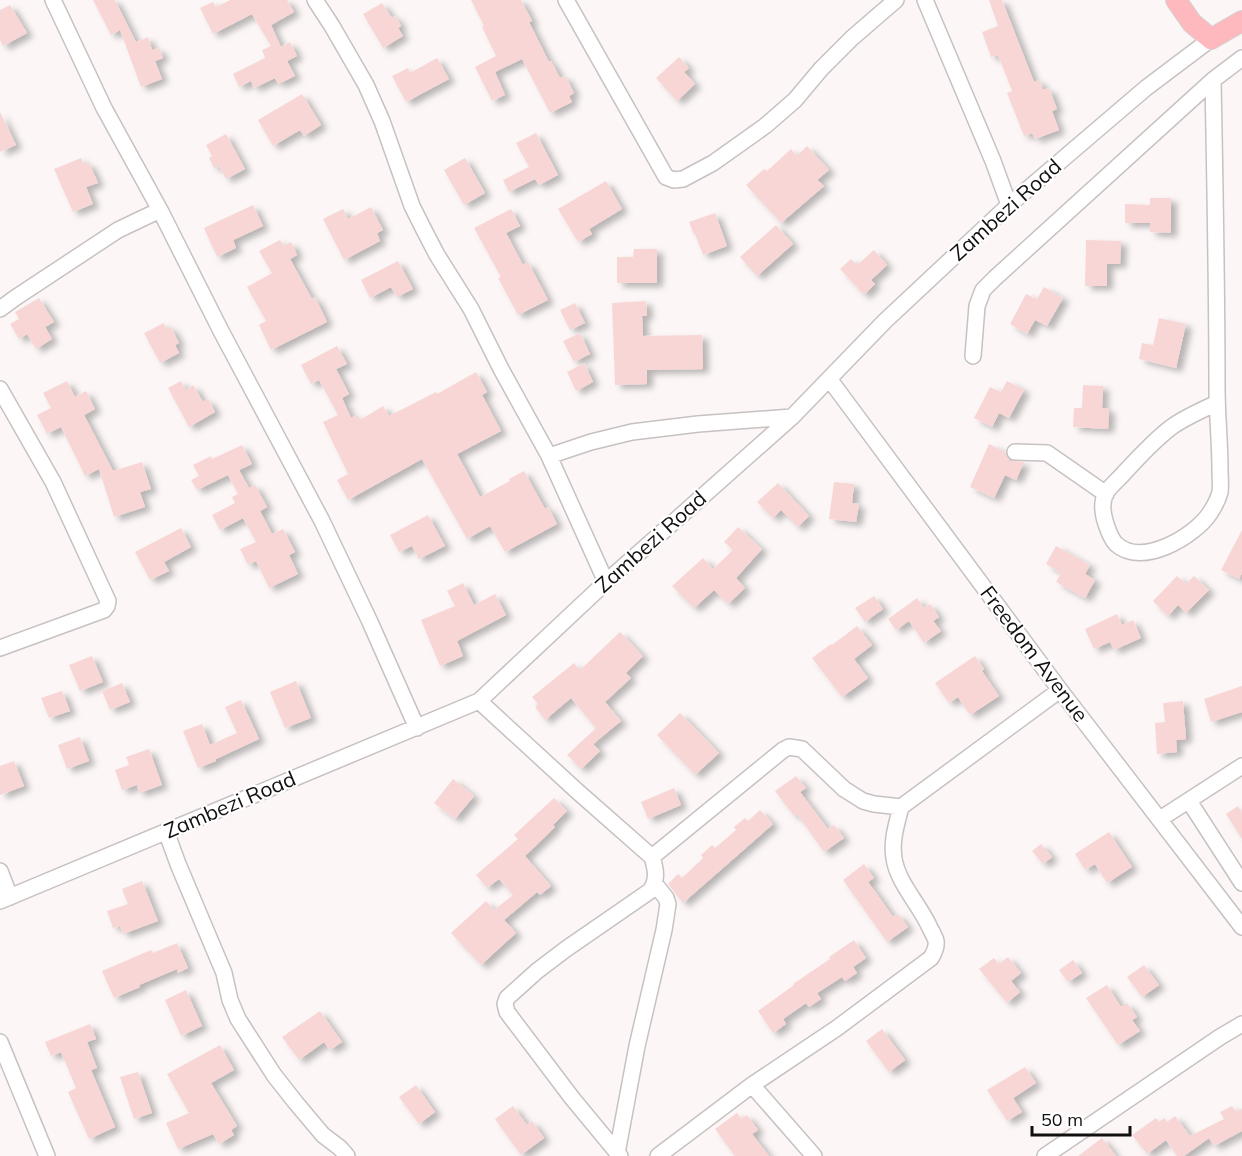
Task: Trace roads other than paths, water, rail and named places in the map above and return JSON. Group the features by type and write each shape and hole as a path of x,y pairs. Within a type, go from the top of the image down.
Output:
{"main road":[{"path":"1176,0 1192,23 1211,39 1242,21"}],"street":[{"path":"53,0 104,108 160,210 322,521 417,728"},
{"path":"315,0 366,86 412,206 437,255 471,309 549,456 606,582"},
{"path":"569,2 666,177 674,180 683,179 713,163 765,126 795,100 821,69 852,38 896,0"},
{"path":"925,0 993,161 1009,205"},
{"name":"Zambezi Road","path":"5,899 479,701 606,582 792,417 885,321 1009,205 1146,88 1211,39"},
{"path":"973,356 977,306 983,290 1213,80 1242,58"},
{"path":"1213,80 1220,492 1207,518 1177,542 1162,548 1136,552 1126,550 1116,544 1107,528 1103,506 1106,494 1146,450 1173,426 1217,403"},
{"path":"0,309 118,230 160,210"},
{"name":"Freedom Avenue","path":"830,380 1060,690 1242,927"},
{"path":"0,389 52,482 108,601 104,610 0,648"},
{"path":"549,456 632,432 792,417"},
{"path":"1015,452 1047,453 1106,494"},
{"path":"658,1156 752,1085 837,1028 931,958 936,949 936,941 894,860 895,829 901,807 1060,690"},
{"path":"479,701 652,857 656,873 655,884 650,891 537,971 507,998 505,1004 513,1021 619,1154"},
{"path":"652,857 789,747 802,750 844,789 863,801 901,807"},
{"path":"1160,819 1242,766"},
{"path":"1189,801 1242,883"},
{"path":"166,831 224,973 230,1000 238,1019 296,1103 323,1135 347,1156"},
{"path":"0,871 5,899"},
{"path":"619,1154 637,1046 668,904 655,884"},
{"path":"1045,1156 1242,1024"},
{"path":"0,1042 47,1156"},
{"path":"752,1085 814,1156"}]}
